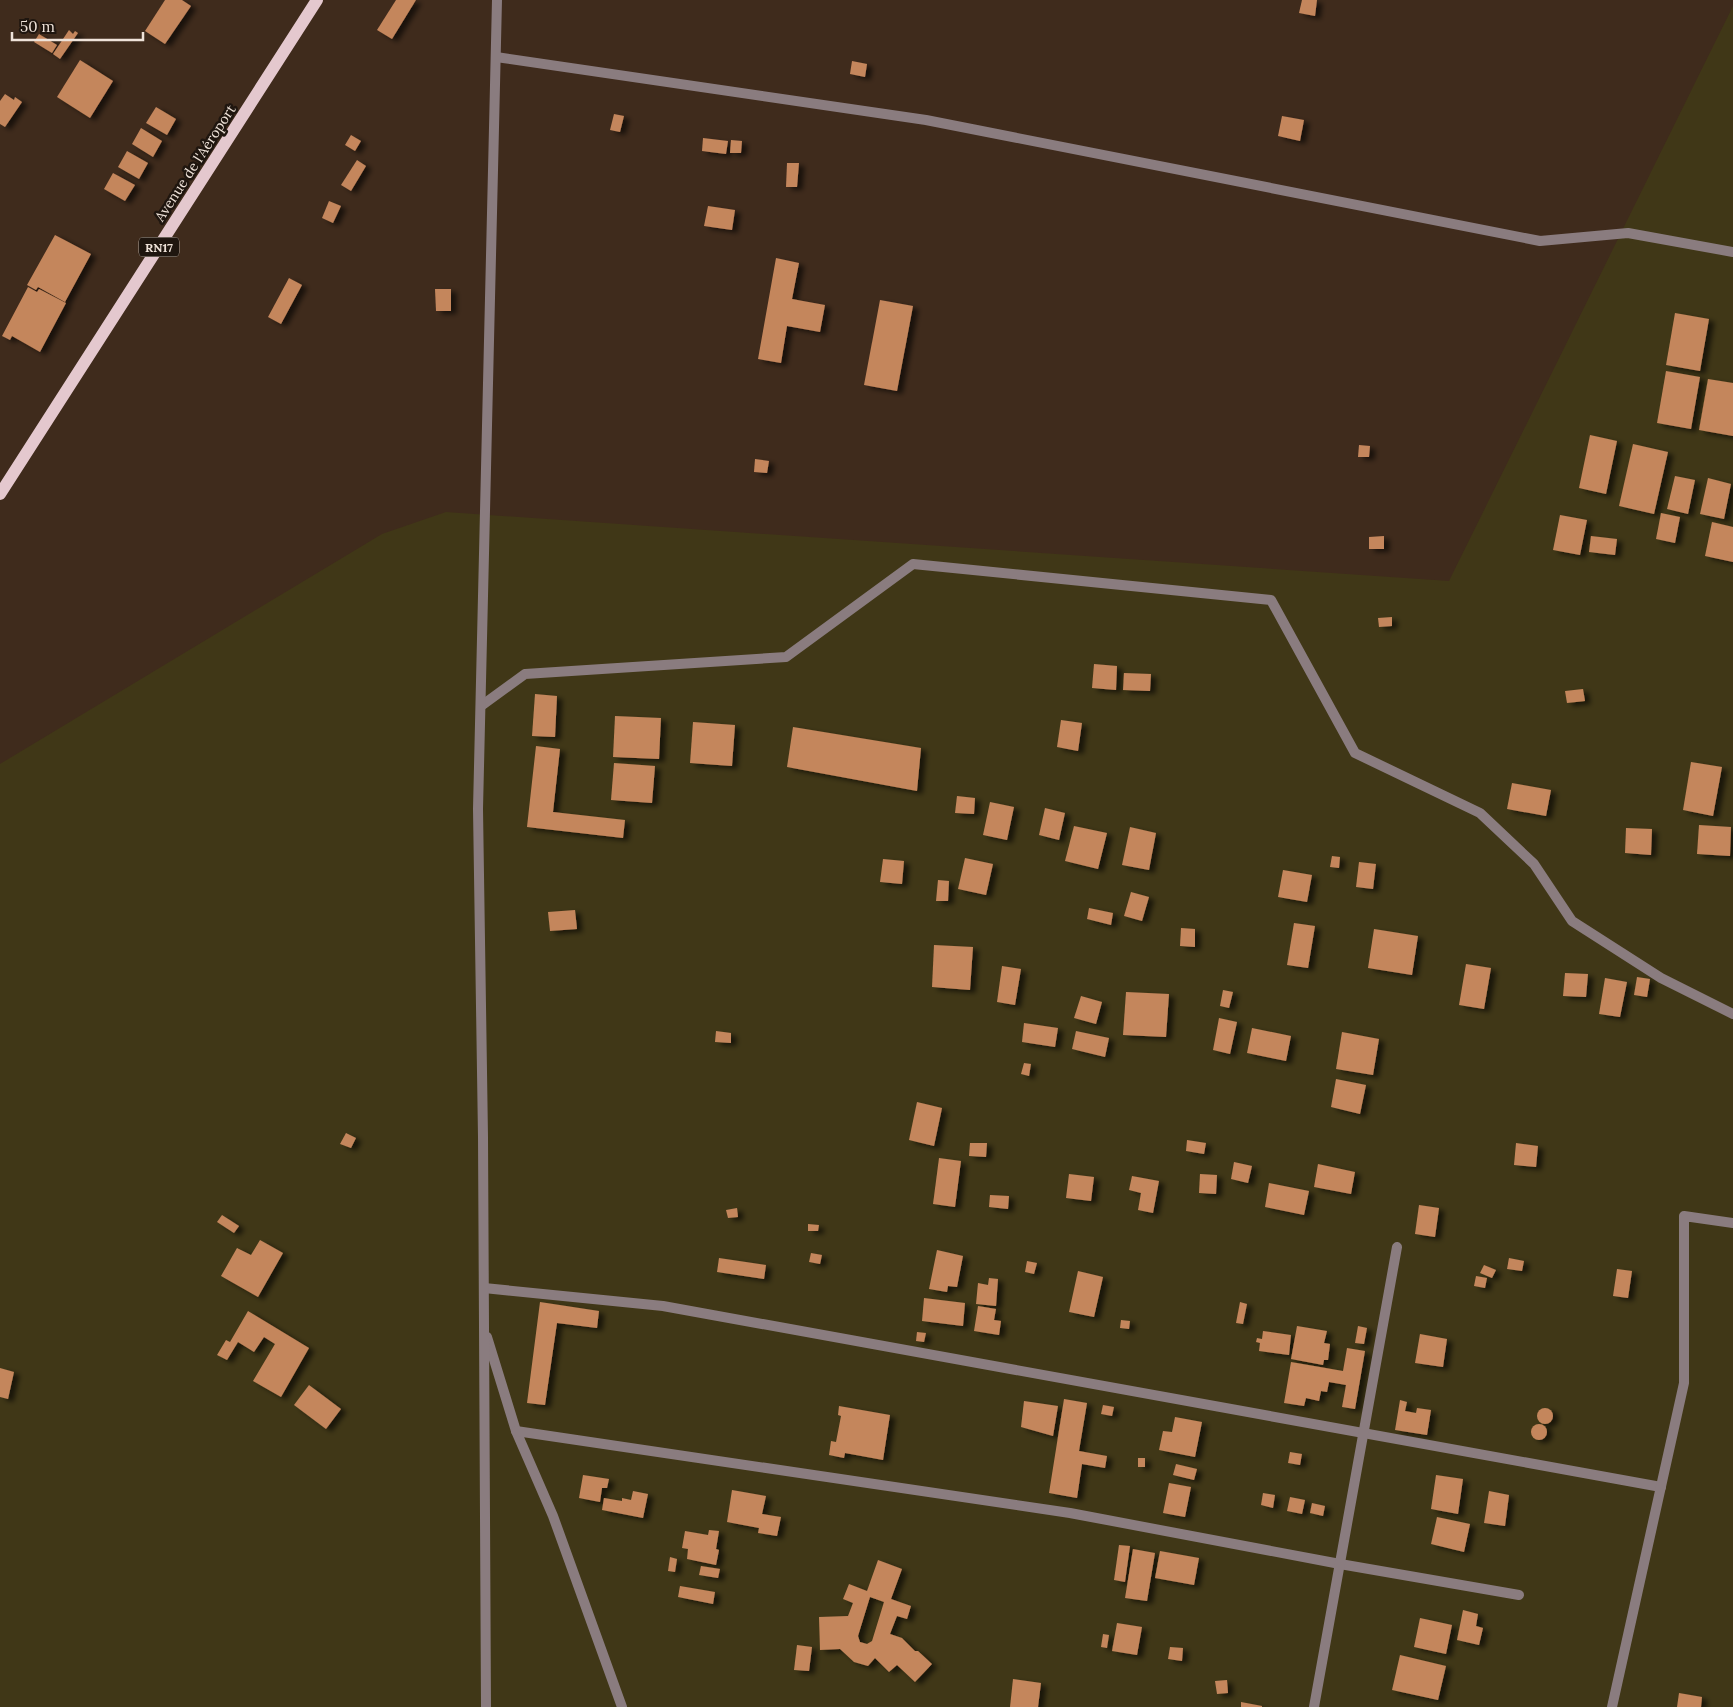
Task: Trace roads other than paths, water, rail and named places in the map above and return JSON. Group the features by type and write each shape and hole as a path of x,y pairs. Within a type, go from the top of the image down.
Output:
{"main road":[{"name":"Avenue de l'Aéroport","path":"0,494 317,0"}],"street":[{"path":"486,1707 484,1288 478,808 497,0"},
{"path":"496,57 926,120 1540,241 1628,233 1733,252"},
{"path":"481,706 525,674 786,657 913,564 1271,600 1355,753 1480,813 1534,864 1572,920 1661,978 1733,1014"},
{"path":"1612,1707 1684,1384 1684,1216 1733,1223"},
{"path":"1314,1707 1398,1247"},
{"path":"484,1288 664,1306 1661,1488"},
{"path":"484,1327 516,1431 553,1516 622,1707"},
{"path":"516,1431 1070,1513 1519,1596"}]}
